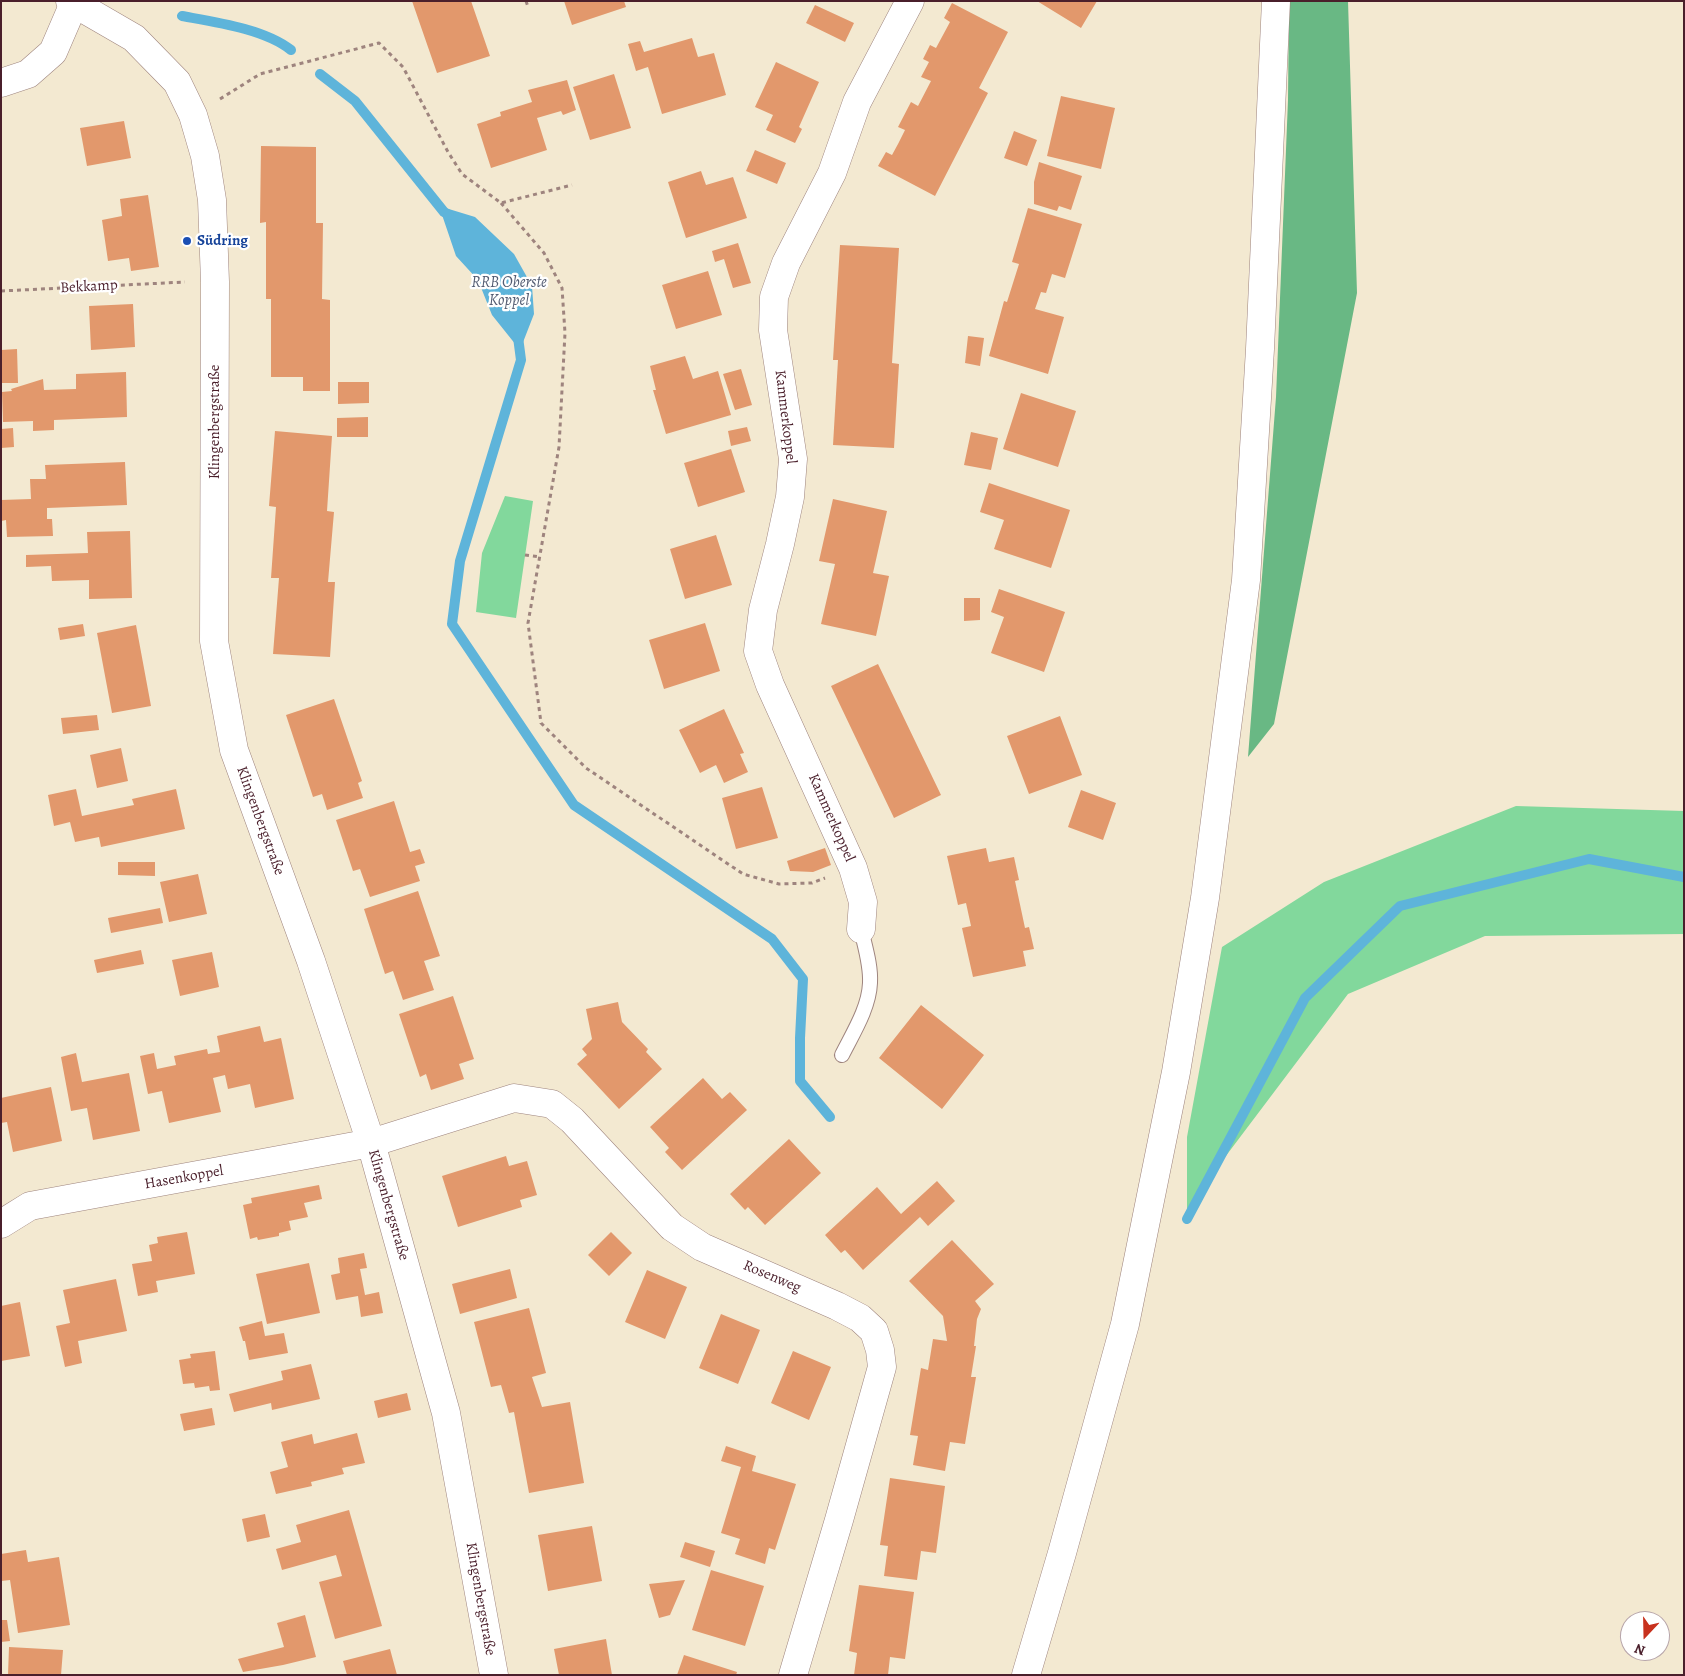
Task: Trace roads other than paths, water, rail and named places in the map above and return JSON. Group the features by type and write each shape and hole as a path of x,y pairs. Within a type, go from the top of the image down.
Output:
{"street":[{"name":"Kammerkoppel","path":"861,929 863,902 854,868 770,685 758,651 762,610 780,544 790,496 793,459 772,330 774,297 786,264 832,173 857,102 910,1"},
{"path":"1026,1675 1062,1553 1125,1324 1176,1072 1205,898 1246,580 1260,359 1276,1"},
{"path":"1,83 28,74 53,52 73,2"},
{"name":"Klingenbergstraße","path":"73,2 134,38 177,82 193,115 205,156 213,209 215,282 214,641 234,750 311,961 371,1143 446,1413 494,1675"},
{"name":"Rosenweg","path":"371,1143 514,1098 552,1104 572,1120 672,1227 702,1247 837,1306 860,1318 874,1331 880,1350 882,1367 793,1675"},
{"name":"Hasenkoppel","path":"1,1224 30,1206 371,1143"}],"lane":[{"path":"842,1055 869,993 869,963 861,929"}],"water":[{"name":"RRB Oberste Koppel","path":"439,206 475,217 514,254 532,286 534,314 520,350 492,315 478,280 456,256"}],"waterway":[{"path":"182,16 239,27 268,37 291,50"},
{"path":"320,74 355,101 444,212 449,215"},
{"path":"518,337 521,360 460,561 452,624 574,805 772,939 803,979 800,1081 830,1117"},
{"path":"1187,1219 1305,998 1400,906 1589,859 1684,877"}],"place":[{"name":"Südring","path":"187,241"}]}
